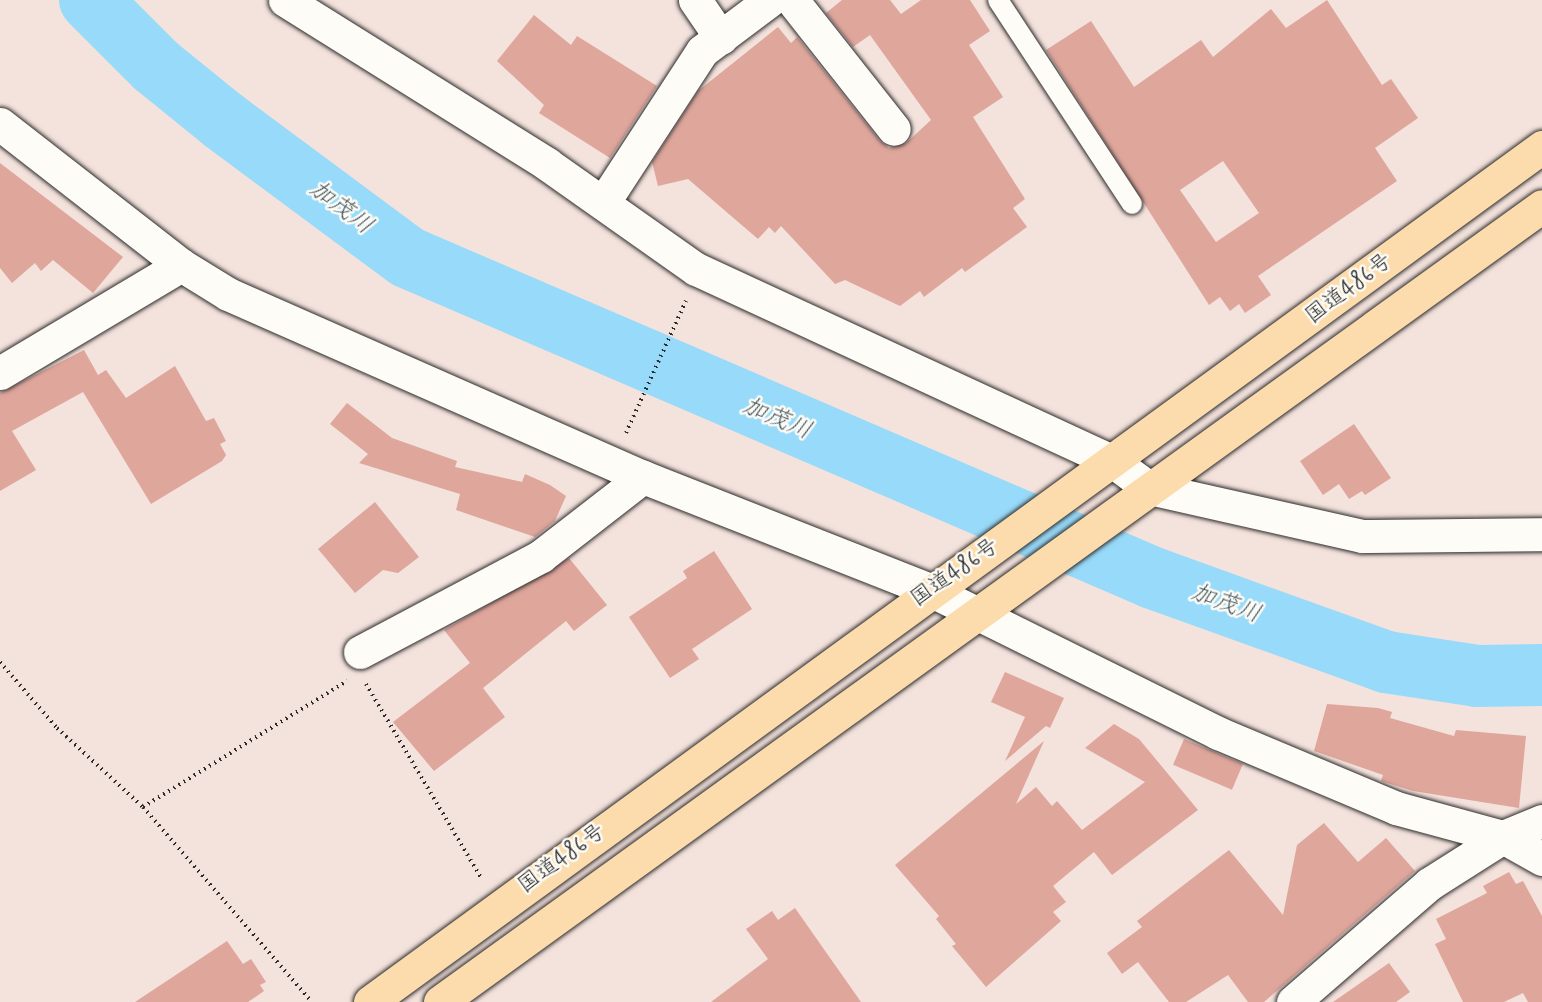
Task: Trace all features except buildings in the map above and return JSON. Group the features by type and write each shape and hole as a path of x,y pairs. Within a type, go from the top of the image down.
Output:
{"highway":[{"name":"国道486号","path":"370,1002 498,905 930,590 1115,463 1542,147"},
{"name":"国道486号","path":"440,1002 975,612 1542,206"}],"street":[{"path":"285,0 603,203 696,269 1115,463 1149,488 1362,536 1542,534"},
{"path":"695,0 722,38"},
{"path":"603,203 702,51 770,0"},
{"path":"792,0 894,129"},
{"path":"0,124 181,265 228,294 643,477 930,590 1218,733 1396,808 1503,837 1542,859"},
{"path":"0,373 181,265"},
{"path":"361,662 541,556 643,477"},
{"path":"1293,1002 1429,884 1503,837 1542,821"}],"lane":[{"path":"998,0 1132,204"}],"path":[{"path":"626,434 691,291"},
{"path":"0,662 57,728 143,807 312,1002"},
{"path":"143,807 361,662 374,703 498,905"}],"waterway":[{"name":"加茂川","path":"90,0 156,66 224,121 407,257 1153,578 1386,662 1477,676 1542,675"}]}
